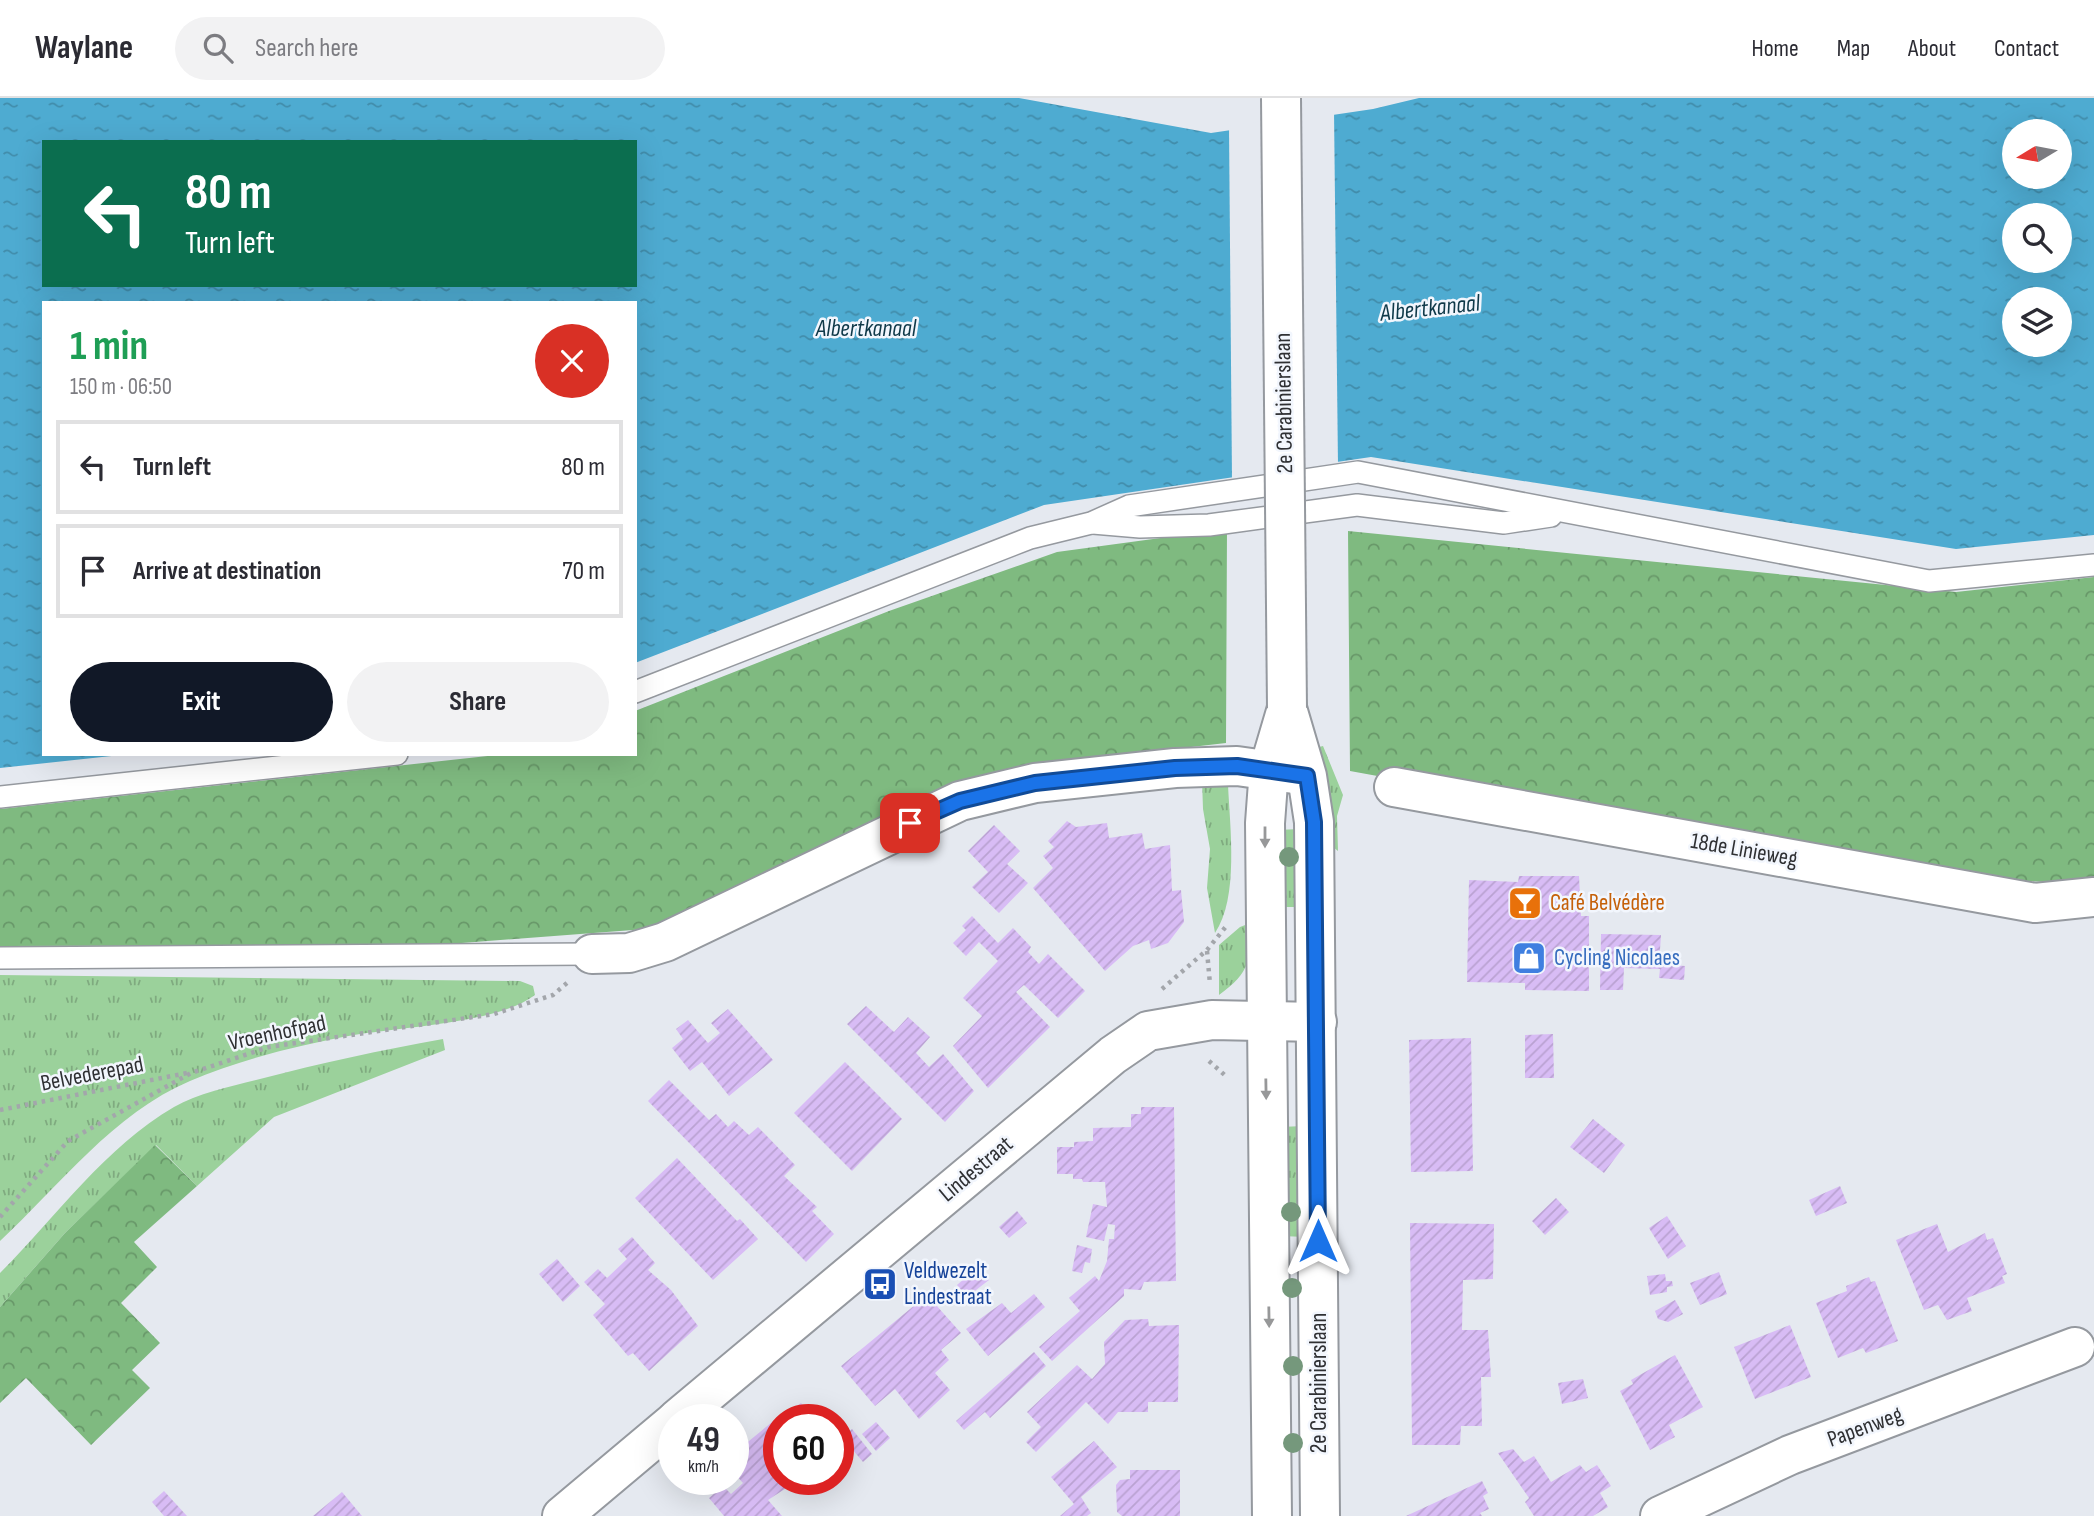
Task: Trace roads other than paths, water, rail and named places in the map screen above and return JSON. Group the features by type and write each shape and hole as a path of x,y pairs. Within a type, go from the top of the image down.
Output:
{"street":[{"name":"2e Carabinierslaan","path":"1282,98 1287,708 1307,776 1314,822 1320,1516"},
{"name":"2e Carabinierslaan","path":"1272,1516 1265,823 1269,769 1287,708"},
{"path":"592,954 629,953 665,942 960,801 1035,783 1175,768 1237,766 1307,776"},
{"name":"18de Linieweg","path":"1394,787 2035,903 2094,897"},
{"name":"Lindestraat","path":"695,1404 1073,1088 1148,1031 1212,1020 1317,1022"},
{"name":"Papenweg","path":"1660,1516 1790,1455 2075,1348"},
{"name":"Lindestraat","path":"562,1516 658,1435"}],"lane":[{"path":"637,691 1030,538 1091,523 1129,506 1358,472 1929,582 2094,565"},
{"path":"1091,523 1140,527 1209,525 1357,505 1504,523 1566,514"},
{"path":"0,797 379,756"},
{"path":"0,958 592,954"}],"water":[{"name":"Albertkanaal","path":"0,98 1019,98 1211,133 1373,109 1419,98 2094,98 2094,535 1956,549 1371,457 1044,505 637,662 637,301 42,301 42,756 111,756 0,768"}],"place":[{"name":"Café Belvédère","path":"1525,903"},
{"name":"Cycling Nicolaes","path":"1529,958"},
{"name":"Veldwezelt Lindestraat","path":"880,1284"}]}
